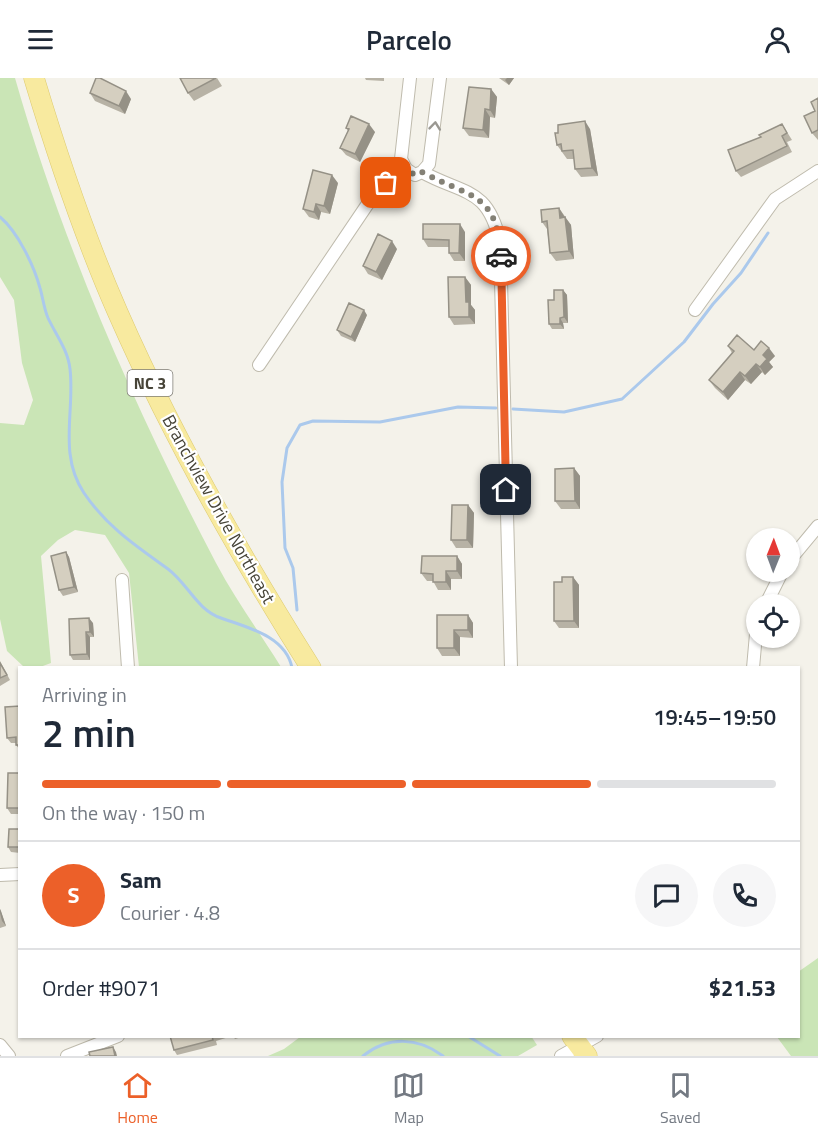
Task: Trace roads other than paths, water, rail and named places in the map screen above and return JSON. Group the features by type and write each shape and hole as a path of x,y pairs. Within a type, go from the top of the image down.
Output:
{"main road":[{"name":"Branchview Drive Northeast","path":"34,78 84,231 117,312 162,408 212,501 310,666"}],"street":[{"path":"410,78 401,159 406,169 415,175 422,172 429,164 440,78"},
{"path":"259,365 367,205 386,183 406,169"},
{"path":"695,310 775,199 818,171"},
{"path":"422,172 478,198 492,217 500,242 511,666"},
{"path":"800,548 818,526"},
{"path":"123,580 128,666"},
{"path":"753,666 755,648"},
{"path":"0,875 18,874"},
{"path":"67,1056 113,1038"},
{"path":"561,1056 593,1038"},
{"path":"0,1045 9,1056"}],"waterway":[{"path":"0,217 13,231 29,260 47,315 67,355 71,385 69,448 76,478 84,493 112,526 175,575 205,609 221,618 264,634 282,648 291,666"},
{"path":"513,409 564,412 622,399 684,342 713,304 741,273 768,233"},
{"path":"297,610 293,568 285,548 282,482 287,448 300,425 313,421 380,422 458,407 496,408"},
{"path":"471,1038 500,1056"},
{"path":"363,1056 383,1045 403,1041 423,1045 443,1056"}]}
